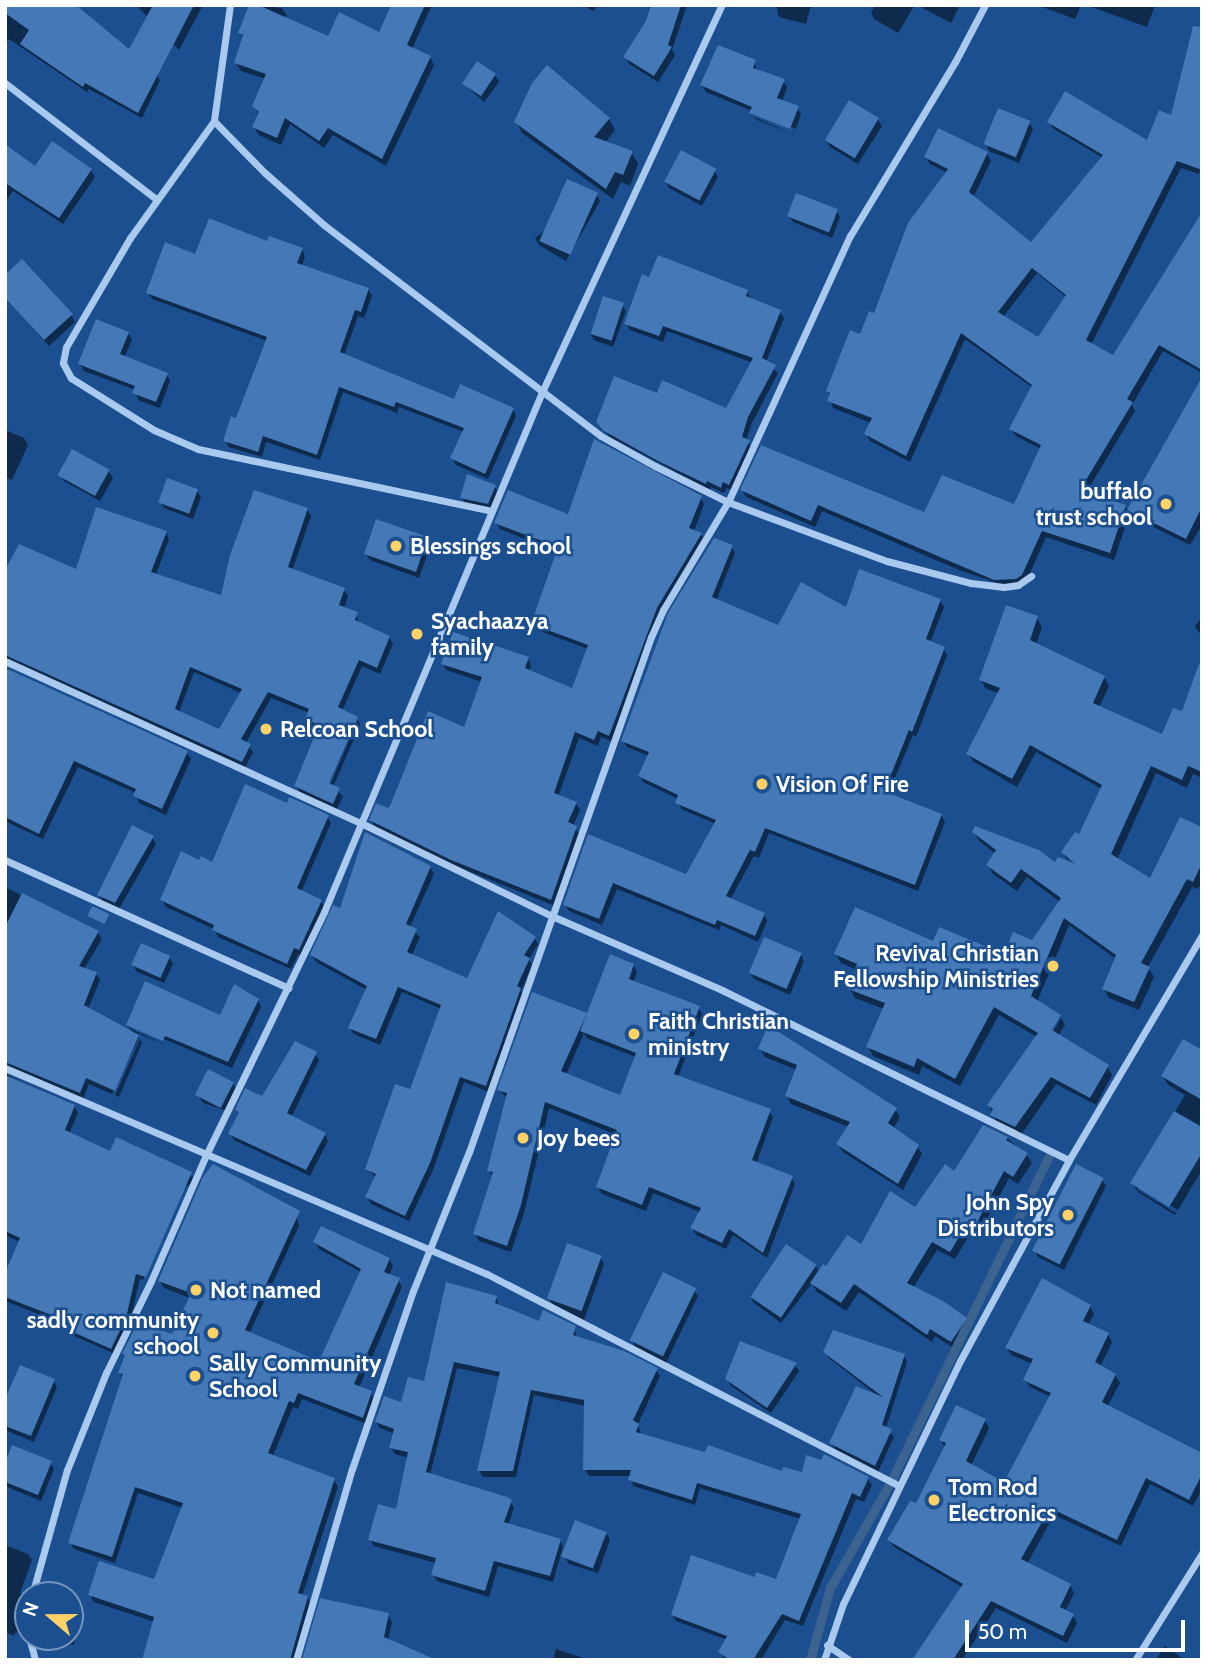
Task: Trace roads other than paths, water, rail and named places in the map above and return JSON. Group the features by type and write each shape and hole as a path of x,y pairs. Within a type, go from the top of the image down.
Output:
{"street":[{"path":"230,5 214,121 130,238 66,347 63,363 71,378 154,430 198,449 491,511"},
{"path":"36,1581 66,1470 106,1373 206,1153 288,988 361,823 542,391 722,5"},
{"path":"296,1660 352,1469 429,1247 469,1152 651,637 663,610 729,502 850,236 956,62 985,5"},
{"path":"5,83 156,199"},
{"path":"214,121 265,173 324,225 601,436 729,502 887,561 938,575 1004,587 1018,585 1031,576"},
{"path":"5,661 361,823 552,916 785,1019 1069,1160"},
{"path":"5,860 288,988"},
{"path":"824,1660 843,1604 960,1361 1069,1160 1202,935"},
{"path":"5,1068 429,1247 718,1391 898,1485"},
{"path":"1135,1660 1202,1553"},
{"path":"827,1645 849,1660"}],"waterway":[{"path":"810,1660 830,1588 891,1481 1050,1153"}],"place":[{"name":"buffalo trust school","path":"1166,504"},
{"name":"Blessings school","path":"396,546"},
{"name":"Syachaazya family","path":"417,634"},
{"name":"Relcoan School","path":"266,729"},
{"name":"Vision Of Fire","path":"762,784"},
{"name":"Revival Christian Fellowship Ministries","path":"1053,966"},
{"name":"Faith Christian ministry","path":"634,1034"},
{"name":"Joy bees","path":"523,1138"},
{"name":"John Spy Distributors","path":"1068,1215"},
{"name":"Not named","path":"196,1290"},
{"name":"sadly community school","path":"213,1333"},
{"name":"Sally Community School","path":"195,1376"},
{"name":"Tom Rod Electronics","path":"934,1500"}]}
